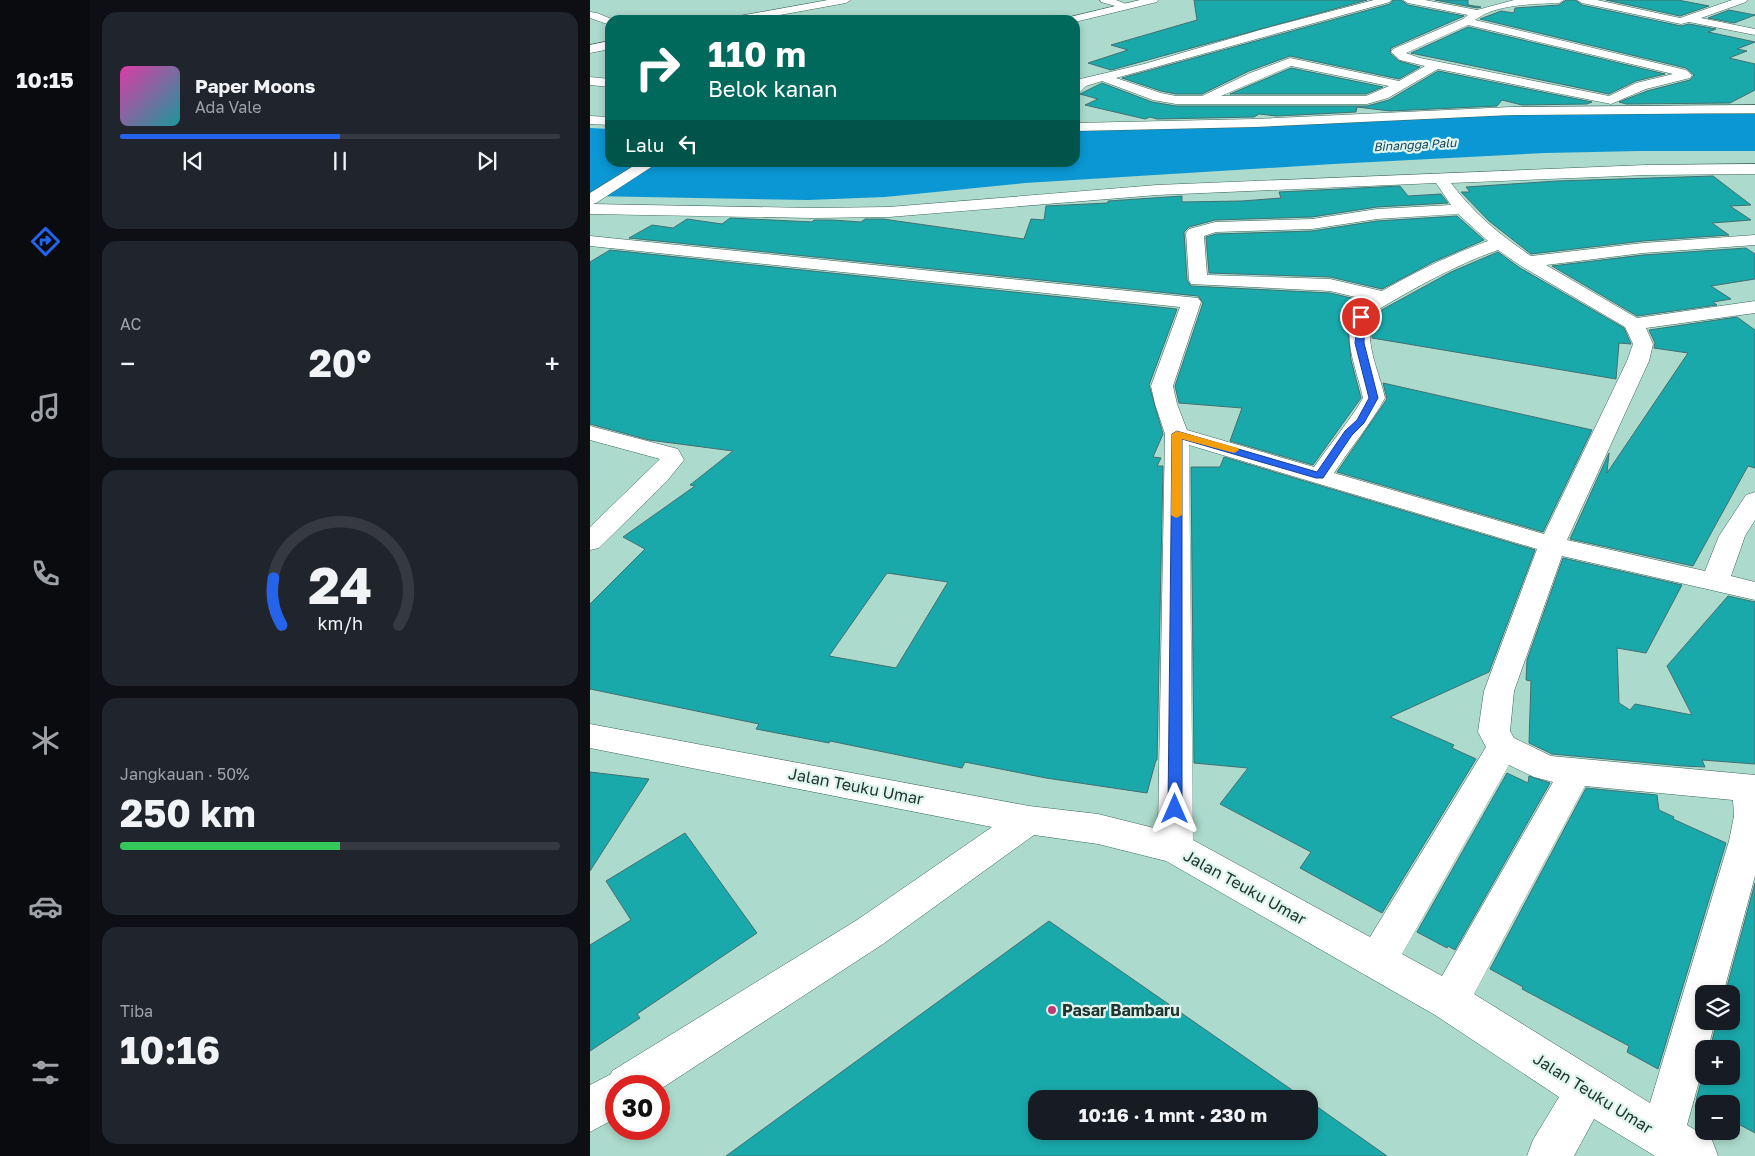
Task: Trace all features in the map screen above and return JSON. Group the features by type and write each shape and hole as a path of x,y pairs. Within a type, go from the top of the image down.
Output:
{"street":[{"path":"798,0 832,14"},
{"path":"761,15 846,0"},
{"path":"1105,0 1126,6"},
{"path":"1080,18 1153,0"},
{"path":"1080,84 1172,60 1264,32 1386,0"},
{"path":"1408,0 1686,75 1641,86 1611,100 1596,110"},
{"path":"1559,0 1518,2 1472,17 1397,52 1404,57 1436,65 1611,100"},
{"path":"1582,0 1679,21 1690,19 1742,0"},
{"path":"593,15 605,20"},
{"path":"1690,19 1755,32"},
{"path":"590,49 605,46"},
{"path":"1199,101 1290,62 1402,84"},
{"path":"1102,77 1158,97 1176,100 1362,101 1376,98 1436,65"},
{"path":"590,82 605,83"},
{"path":"1362,101 1366,118"},
{"path":"1080,127 1255,123 1511,111 1755,109"},
{"path":"590,120 605,121"},
{"path":"590,200 644,167"},
{"path":"590,209 812,213 889,212 1157,190 1646,170 1755,169"},
{"path":"1440,178 1462,209 1500,243 1527,262 1634,324 1643,344 1638,360 1552,545 1499,692 1494,732 1503,748 1546,768 1752,788 1747,841 1662,1135"},
{"path":"1175,848 1177,434 1169,411 1162,399 1162,386 1198,280 1195,232 1206,228 1312,224 1377,214 1462,209"},
{"path":"1527,262 1643,248 1755,240"},
{"path":"590,241 1190,302"},
{"path":"1320,475 1349,433 1361,421 1374,398 1360,343 1361,317 1366,309 1429,272 1458,258 1500,243"},
{"path":"1198,280 1330,285 1386,298"},
{"path":"1634,324 1755,307"},
{"path":"590,433 670,454 672,460 590,542"},
{"path":"1177,434 1552,545 1755,591"},
{"path":"1715,581 1732,536 1755,500"},
{"name":"Jalan Teuku Umar","path":"590,736 1029,820 1098,829 1175,848 1449,1001 1587,1090 1696,1156"},
{"path":"1377,961 1503,748"},
{"path":"1449,1001 1576,772"},
{"path":"644,1075 870,932 1029,820"},
{"path":"1548,1156 1587,1090"},
{"path":"590,1110 605,1100"}],"water":[{"name":"Binangga Palu","path":"1551,114 1755,114 1755,151 1545,153 1025,183 885,197 808,200 590,196 590,128 605,129 605,167 1080,167 1080,130"}],"building":[{"path":"1194,0 1367,0 1111,70 1088,63 1128,50 1111,45 1197,20"},
{"path":"1393,0 1401,0 1408,5 1464,16 1391,48 1390,53 1399,61 1420,67 1399,79 1290,56 1249,71 1202,94 1176,94 1161,91 1122,78 1390,4"},
{"path":"1435,0 1468,0 1468,5 1481,7 1477,8"},
{"path":"1566,0 1575,0 1582,5 1681,26 1689,24 1716,29 1708,32 1755,42 1737,49 1747,51 1729,58 1755,64 1755,90 1730,103 1626,104 1619,102 1647,91 1690,80 1694,75 1686,68 1480,19 1501,11 1514,13 1515,8 1559,5"},
{"path":"1606,0 1678,0 1709,6 1680,16"},
{"path":"1729,10 1755,15 1734,23 1708,18"},
{"path":"1468,27 1665,74 1636,81 1609,94 1411,53"},
{"path":"1291,68 1383,87 1366,94 1230,94"},
{"path":"1438,71 1592,102 1587,104 1522,105 1502,100 1497,106 1390,111 1357,107 1356,112 1277,116 1259,114 1254,117 1157,119 1150,117 1145,119 1085,105 1098,99 1080,94 1102,83 1152,102 1176,106 1367,106 1389,100"},
{"path":"1713,176 1751,205 1730,206 1751,220 1712,223 1729,235 1643,241 1531,254 1489,221 1461,192 1470,192 1466,187 1557,181"},
{"path":"1400,186 1408,196 1441,194 1448,203 1377,207 1312,217 1215,220 1189,227 1184,232 1187,280 1191,286 1330,293 1364,301 1356,308 1350,319 1348,332 1351,360 1361,398 1313,465 1230,441 1242,408 1179,403 1175,386 1203,303 1198,296 629,238 652,225 673,228 687,219 722,224 730,218 812,222 814,220 832,220 861,222 865,219 883,219 1024,239 1031,219 1044,220 1046,206 1108,203 1108,201 1182,196 1182,202 1242,201 1281,198 1279,192"},
{"path":"1457,216 1484,240 1433,262 1382,289 1330,277 1209,273 1206,237 1216,234 1312,231 1377,221"},
{"path":"1746,248 1755,254 1755,279 1711,286 1731,299 1713,302 1717,305 1637,316 1552,266 1643,255"},
{"path":"610,250 1177,309 1149,385 1163,434 1153,457 1161,458 1157,466 1163,466 1157,760 1147,793 1046,778 965,762 962,768 830,741 829,743 756,729 759,724 590,689 590,604 645,549 623,537 695,486 690,485 733,451 649,440 590,424 590,262","holes":["887,573 948,582 896,668 829,656"]},
{"path":"1498,252 1520,268 1624,328 1631,344 1619,343 1616,379 1372,338 1376,313 1451,272"},
{"path":"1737,317 1755,330 1755,468 1748,466 1693,566 1570,539 1609,453 1607,473 1688,353 1654,348 1655,343 1649,330"},
{"path":"1383,383 1592,430 1543,532 1337,472 1387,399"},
{"path":"1224,457 1535,550 1489,672 1390,717 1454,745 1452,748 1476,759 1382,913 1300,868 1311,852 1220,804 1248,768 1194,763 1191,467 1220,467"},
{"path":"1563,558 1682,585 1646,653 1617,648 1619,703 1630,710 1635,704 1692,715 1667,666 1728,596 1755,602 1755,764 1702,760 1705,767 1683,766 1552,754 1529,743 1531,681 1526,680 1527,660"},
{"path":"590,772 649,779 590,871"},
{"path":"1507,773 1528,783 1529,776 1550,783 1455,950 1448,946 1447,948 1417,932"},
{"path":"1586,788 1657,795 1659,810 1674,817 1673,819 1726,843 1658,1069 1627,1052 1629,1046 1522,989 1523,987 1490,969"},
{"path":"685,833 757,933 637,1014 640,1018 590,1051 590,945 631,920 606,881"},
{"path":"1755,883 1755,1133 1740,1125 1740,1095 1697,1095 1700,1085 1740,1085 1740,1040 1712,1040 1715,1030 1740,1030 1740,985 1727,985"},
{"name":"Pasar Bambaru","path":"1049,921 1292,1090 1028,1090 1028,1140 1318,1140 1318,1107 1387,1156 726,1156"}],"slow traffic":[{"path":"1176,515 1177,434 1234,450"}],"place":[{"name":"Pasar Bambaru","path":"1052,1010"}],"route":[{"path":"1175,809 1177,434 1320,475 1349,433 1361,421 1374,398 1360,343 1361,317"}]}
